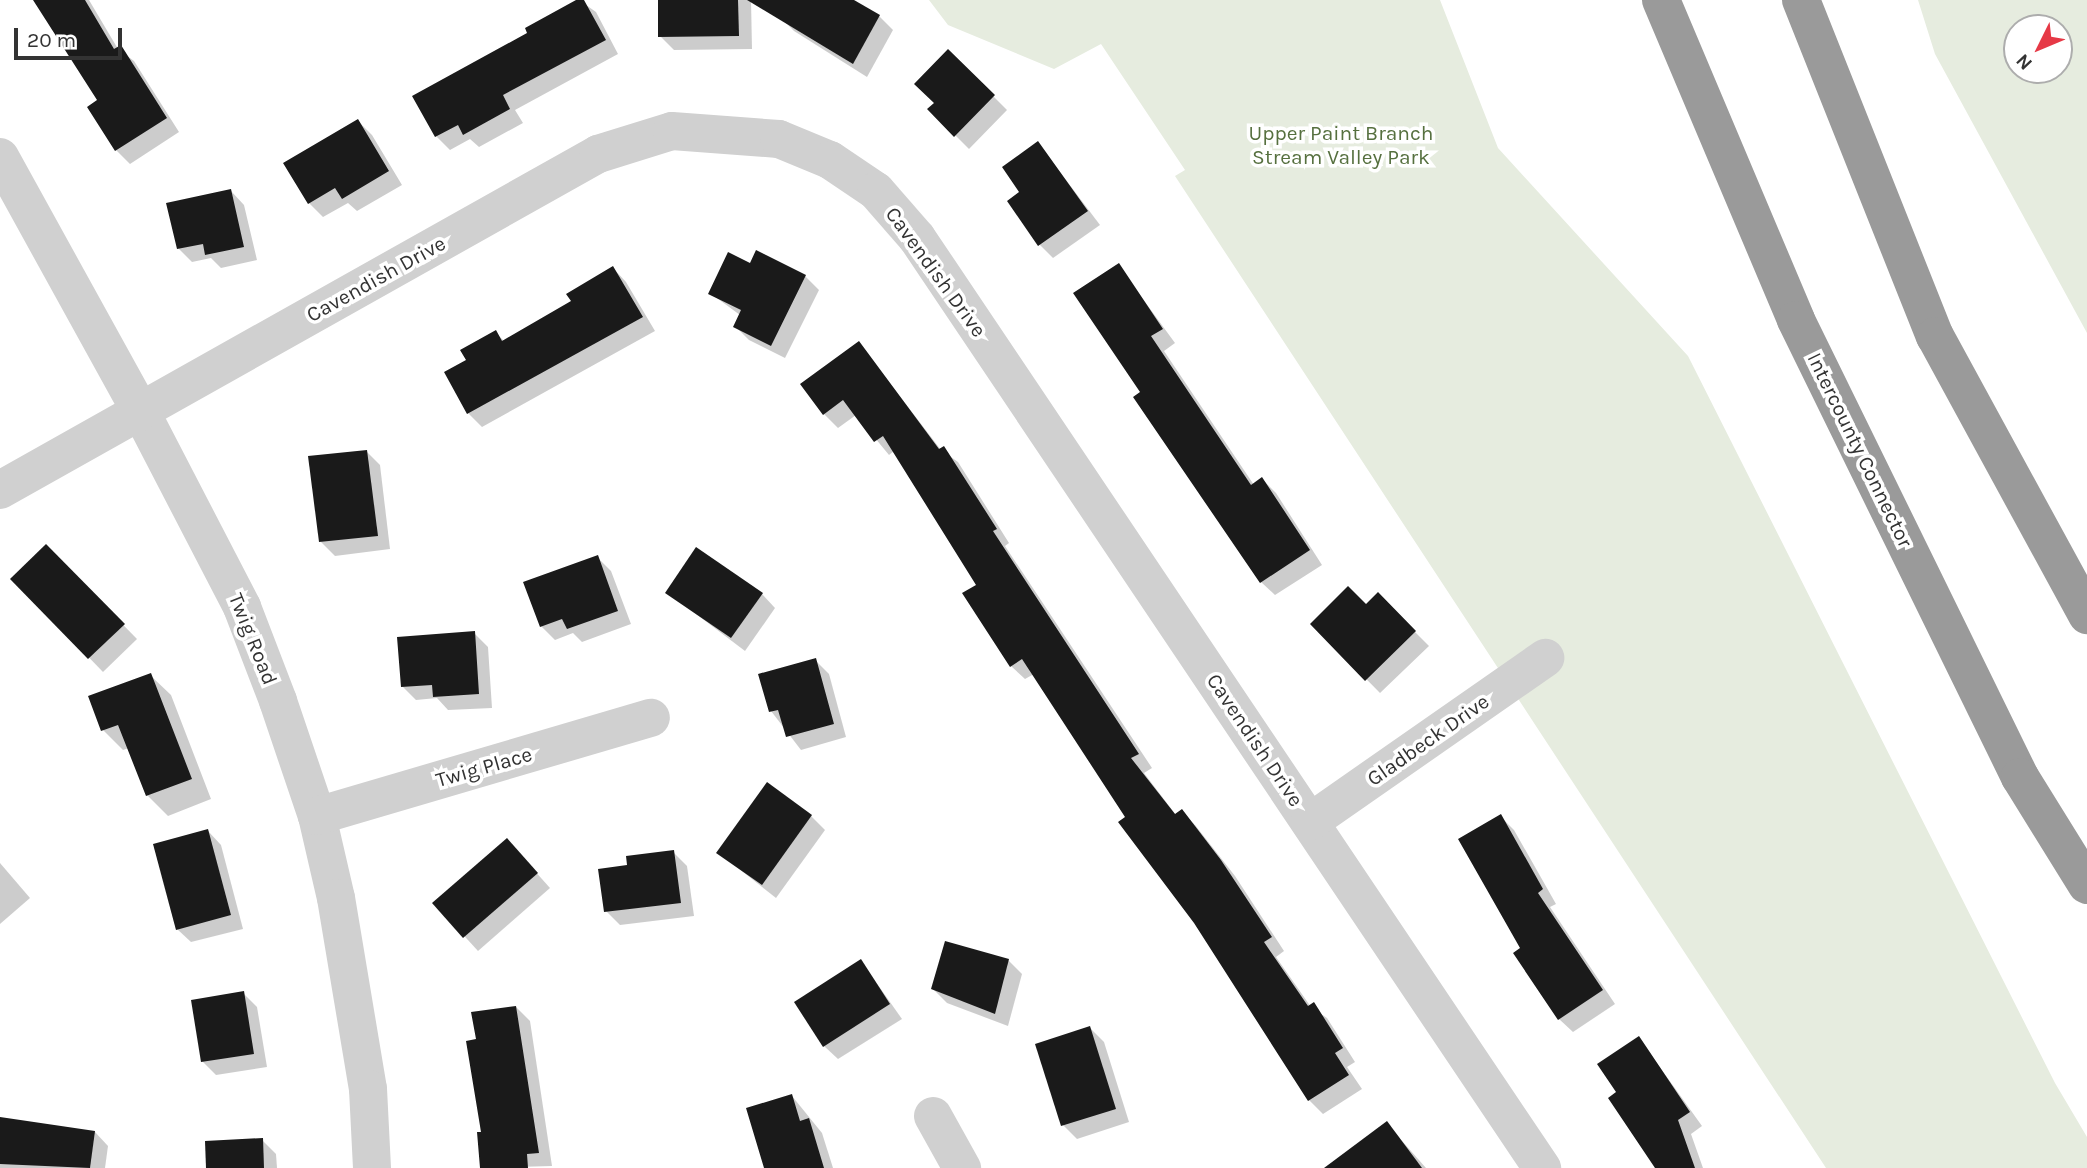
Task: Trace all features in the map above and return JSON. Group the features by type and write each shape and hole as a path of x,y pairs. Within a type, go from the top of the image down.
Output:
{"highway":[{"name":"Intercounty Connector","path":"1661,0 1796,320 2020,777 2087,886"},
{"path":"1801,0 1935,336 2087,615"}],"street":[{"name":"Cavendish Drive","path":"0,490 598,154 672,131 779,139 830,160 876,191 917,238 1542,1168"},
{"name":"Twig Road","path":"0,157 141,412 242,607 317,816 354,989 368,1089 372,1168"},
{"name":"Gladbeck Drive","path":"1310,822 1545,658"},
{"name":"Twig Place","path":"317,816 651,718"},
{"path":"933,1116 962,1168"}],"green space":[{"name":"Upper Paint Branch Stream Valley Park","path":"929,0 1440,0 1498,148 1688,356 2055,1083 2087,1137 2087,1168 1826,1168 1175,176 1185,170 1101,44 1054,69 948,25"},
{"path":"1918,0 2087,0 2087,333 1935,54"}],"building":[{"path":"33,0 85,0 114,49 121,45 167,118 115,151 87,107 97,100"},
{"path":"576,0 584,0 606,40 503,95 510,109 463,135 458,125 435,137 412,96 527,33 525,28"},
{"path":"658,0 738,0 739,36 658,37"},
{"path":"747,0 854,0 880,15 853,64"},
{"path":"948,49 995,95 954,137 927,109 934,103 914,84"},
{"path":"358,119 389,171 342,199 335,188 308,204 283,163"},
{"path":"1038,141 1088,211 1038,246 1007,201 1019,192 1002,167"},
{"path":"231,189 244,247 205,255 203,244 177,249 166,203"},
{"path":"756,250 806,275 771,346 733,327 741,310 708,294 728,252 750,263"},
{"path":"1119,263 1163,329 1151,336 1251,485 1262,477 1310,550 1260,583 1133,397 1140,392 1073,293"},
{"path":"613,266 643,317 467,414 444,372 466,360 460,350 496,330 502,341 571,301 566,294"},
{"path":"859,341 939,449 944,446 997,529 993,531 1139,754 1131,758 1175,814 1182,809 1221,860 1272,937 1264,942 1308,1006 1314,1002 1343,1048 1335,1053 1349,1075 1308,1101 1194,923 1118,822 1125,817 1022,659 1010,667 962,593 976,585 883,436 874,442 843,400 823,415 800,384"},
{"path":"367,450 378,536 319,542 308,456"},
{"path":"46,544 125,624 88,659 10,579"},
{"path":"696,547 763,593 731,638 665,593"},
{"path":"598,555 618,611 567,629 562,619 540,627 523,582"},
{"path":"1348,586 1366,604 1378,592 1416,631 1365,681 1310,624"},
{"path":"475,631 479,694 433,697 432,685 401,687 397,637"},
{"path":"816,658 834,724 786,737 778,710 769,712 758,674"},
{"path":"151,673 192,779 146,796 118,725 101,731 88,696"},
{"path":"767,782 812,815 762,885 716,853"},
{"path":"1501,814 1543,889 1538,893 1603,990 1558,1020 1513,953 1520,948 1458,839"},
{"path":"208,829 231,915 176,930 153,844"},
{"path":"507,838 538,873 463,938 432,903"},
{"path":"674,850 681,903 604,912 598,869 627,865 626,856"},
{"path":"945,941 1009,959 995,1014 931,989"},
{"path":"861,959 890,1004 823,1047 794,1002"},
{"path":"244,991 254,1054 201,1062 191,1000"},
{"path":"516,1006 539,1153 527,1154 528,1168 480,1168 477,1132 481,1132 466,1041 476,1039 471,1012"},
{"path":"1090,1026 1116,1109 1061,1126 1035,1044"},
{"path":"1639,1036 1690,1112 1678,1120 1695,1168 1655,1168 1608,1098 1616,1092 1597,1064"},
{"path":"792,1094 800,1121 809,1118 824,1168 764,1168 746,1108"},
{"path":"0,1117 95,1131 90,1168 0,1164"},
{"path":"1387,1121 1422,1168 1324,1168"},
{"path":"263,1138 264,1168 206,1168 205,1141"}]}
